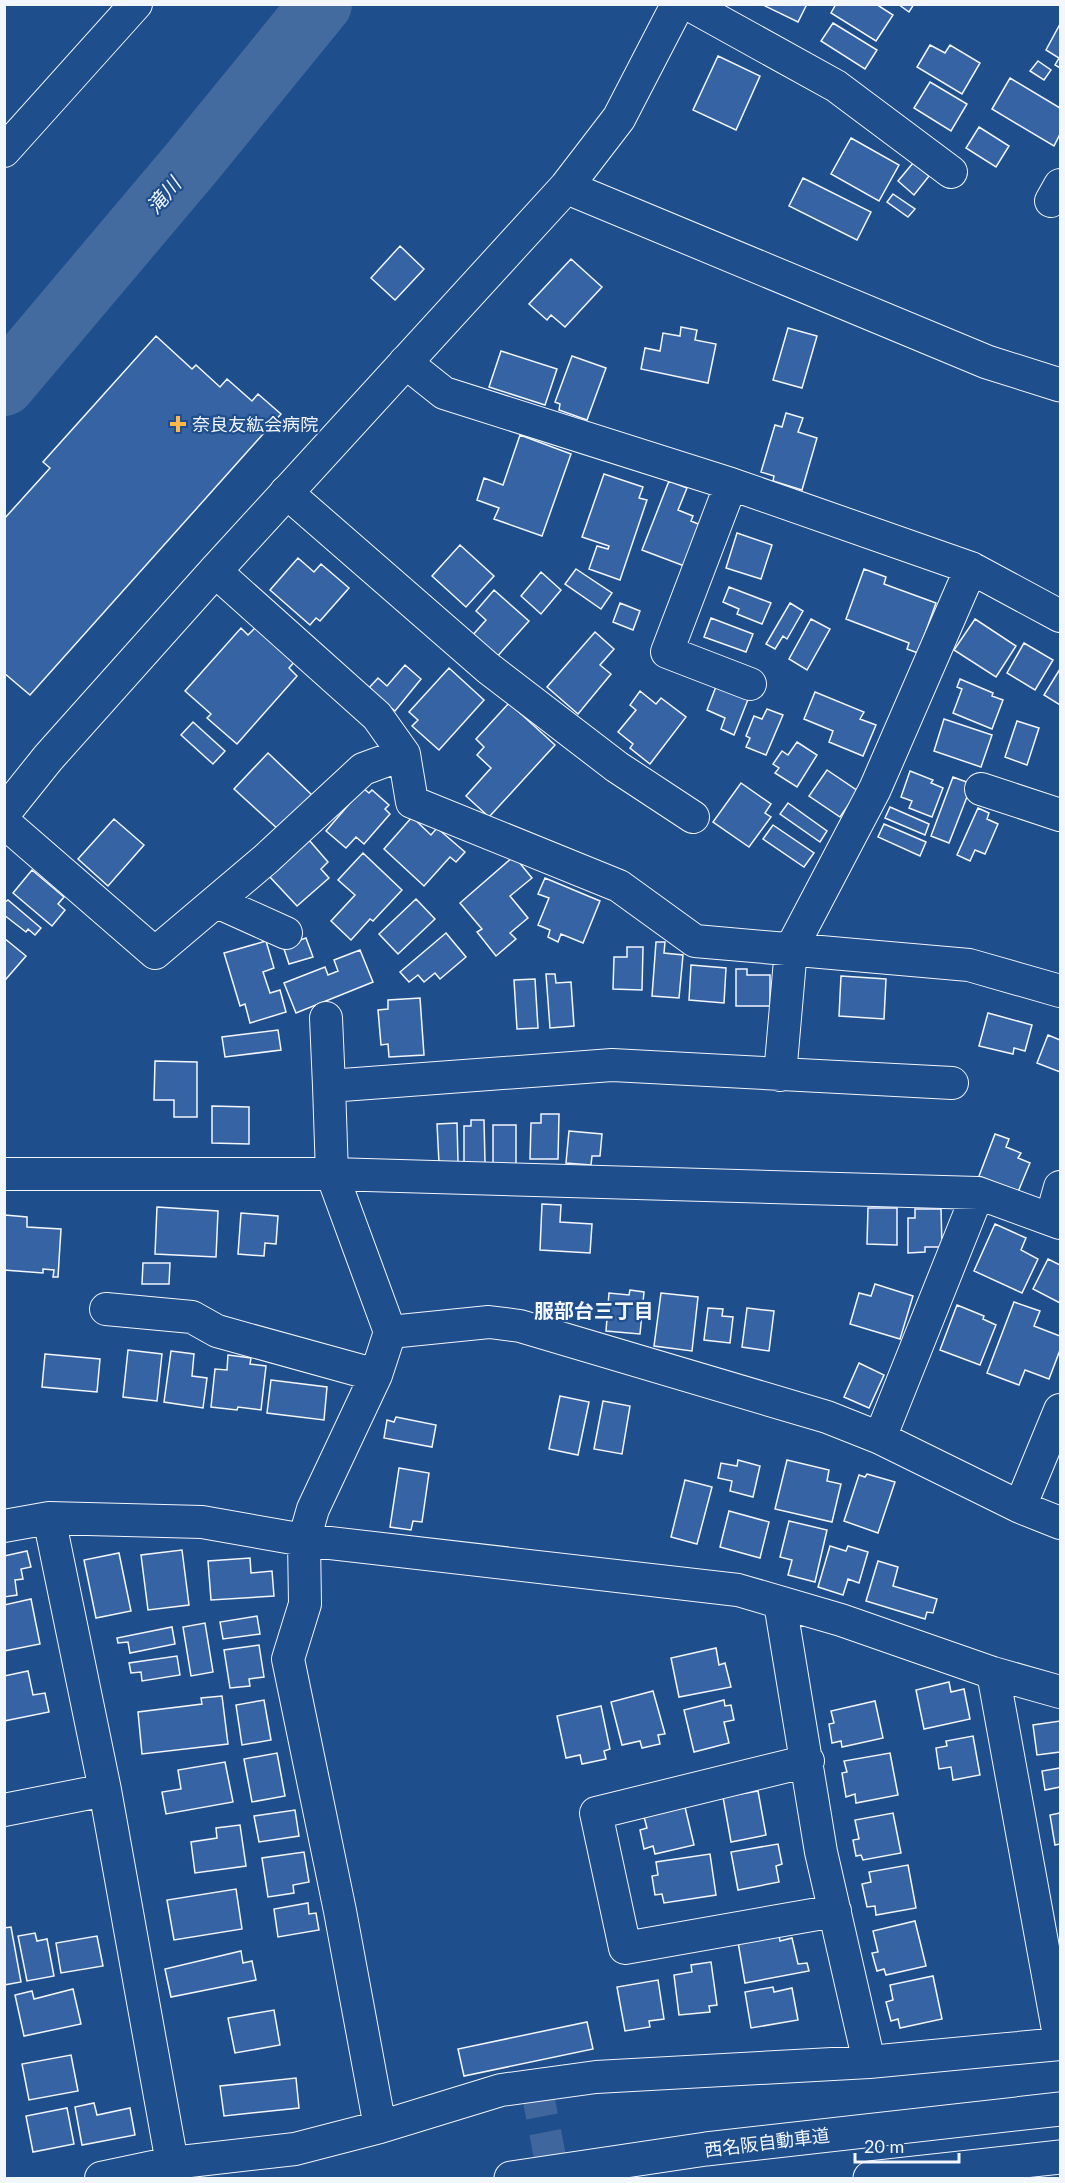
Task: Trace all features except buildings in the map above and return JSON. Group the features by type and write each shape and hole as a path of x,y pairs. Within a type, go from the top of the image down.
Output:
{"main road":[{"path":"4,813 48,758 215,571 566,187 619,118 678,4"},
{"path":"566,187 987,362 1060,385"},
{"name":"西名阪自動車道","path":"511,2178 706,2149 1060,2109"},
{"path":"870,2178 1060,2157"}],"street":[{"path":"4,151 136,4"},
{"path":"688,4 836,86 951,172"},
{"path":"405,362 444,393 731,484 971,568 1060,616"},
{"path":"731,484 667,652 750,684"},
{"path":"286,492 488,668 617,767 693,817"},
{"path":"780,1075 790,949 875,789 971,568"},
{"path":"215,571 376,716 404,754 412,802 619,886 695,941 969,965 1060,991"},
{"path":"4,822 155,953 266,860 363,769 404,754"},
{"path":"981,789 1060,815"},
{"path":"217,902 286,933"},
{"path":"326,1018 332,1174 390,1332 376,1375 313,1509 304,1540 305,1604 288,1659 340,1911 380,2127"},
{"path":"329,1086 612,1065 952,1083"},
{"path":"4,1174 332,1174 978,1193 1055,1221 1060,1187"},
{"path":"880,1438 978,1193"},
{"path":"106,1309 192,1317 217,1331 376,1375"},
{"path":"390,1332 489,1322 520,1326 827,1417 880,1438 1020,1507 1060,1522"},
{"path":"1020,1507 1060,1410"},
{"path":"49,1518 105,1790 172,2163"},
{"path":"4,1526 49,1518 202,1522 304,1540 738,1590 841,1620 993,1673 1060,1692"},
{"path":"780,1603 808,1761 821,1852 869,2062"},
{"path":"101,2178 172,2163 295,2149 380,2127 501,2090 596,2077 869,2062 1060,2042 993,1673"},
{"path":"808,1761 596,1813 625,1948 834,1911"},
{"path":"4,1809 105,1790"}],"waterway":[{"name":"滝川","path":"4,385 193,161 321,4"}],"tunnel":[{"path":"536,2085 554,2178"}],"place":[{"name":"奈良友紘会病院","path":"178,424"}],"district":[{"name":"服部台三丁目","path":"594,1310"}]}
